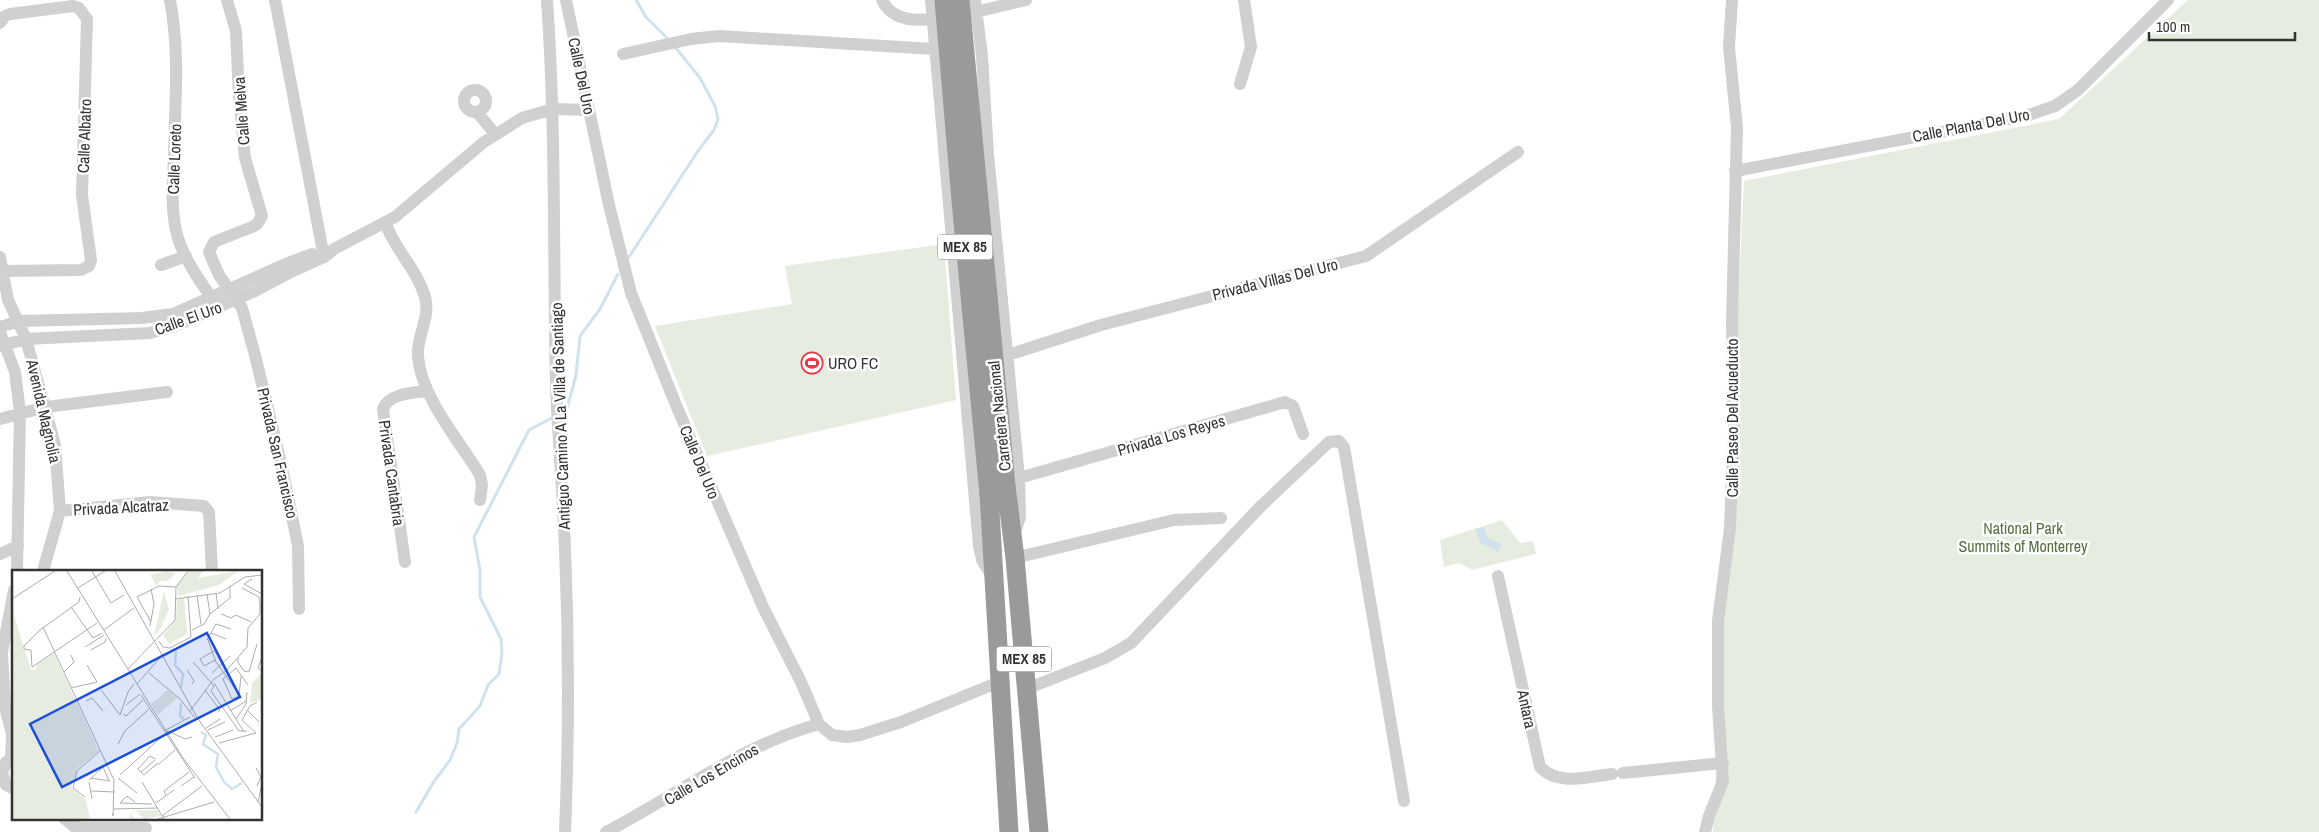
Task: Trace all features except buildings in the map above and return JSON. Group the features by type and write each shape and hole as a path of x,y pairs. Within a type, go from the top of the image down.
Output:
{"highway":[{"name":"Carretera Nacional","path":"944,0 961,201 1012,538 1039,832"},
{"name":"Carretera Nacional","path":"960,0 1005,486 994,581 1010,832"}],"street":[{"name":"Calle Loreto","path":"170,0 176,37 177,64 172,204 178,238 186,256 215,302"},
{"name":"Calle Melva","path":"219,275 209,252 210,246 214,242 252,227 260,220 262,213 245,158 239,97 236,32 227,0"},
{"path":"275,0 327,252"},
{"name":"Antiguo Camino A La Villa de Santiago","path":"547,0 553,108 557,408 566,557 569,681 565,832"},
{"name":"Calle Del Uro","path":"566,0 609,205 631,293 676,405 759,598 801,682 819,724"},
{"path":"882,0 884,6 897,16 909,20 976,13 1026,0"},
{"name":"MEX 85","path":"931,0 979,546 982,560 994,581"},
{"name":"MEX 85","path":"975,0 982,56 988,154 1008,356 1005,486"},
{"path":"1240,84 1251,47 1244,0"},
{"name":"Calle Paseo Del Acueducto","path":"1706,832 1709,816 1723,781 1718,706 1718,621 1730,528 1734,424 1734,170 1737,128 1729,48 1732,0"},
{"name":"Calle Planta Del Uro","path":"1734,170 2026,116 2055,106 2078,90 2168,0"},
{"name":"Calle Albatro","path":"0,23 5,16 10,14 62,7 79,8 87,19 82,195 91,260 88,266 81,270 1,271"},
{"path":"623,54 719,36 934,49"},
{"path":"935,62 941,55 957,48 966,48 982,56"},
{"name":"Calle El Uro","path":"0,327 19,321 121,319 162,316 215,302 327,252 390,220 495,134 522,118 553,108 589,110"},
{"path":"477,112 495,134"},
{"name":"Privada Villas Del Uro","path":"1008,356 1101,326 1366,256 1518,152"},
{"path":"390,220 399,251 425,297 425,318 418,346 418,357 427,391 480,475 482,485 480,500"},
{"path":"161,265 186,256"},
{"name":"Avenida Magnolia","path":"0,258 4,301 19,321 26,339 55,445 60,511 43,570"},
{"path":"201,281 219,275 233,295"},
{"name":"Privada San Francisco","path":"233,295 242,308 290,505 298,546 299,609"},
{"name":"Calle El Uro","path":"3,345 26,339 150,333 175,326 215,302"},
{"name":"Avenida Magnolia","path":"0,332 14,372 20,412 17,570"},
{"path":"14,372 35,367"},
{"name":"Privada Cantabria","path":"404,562 383,409 389,400 396,396 427,391"},
{"path":"0,419 20,412 46,407 167,392"},
{"name":"Privada Los Reyes","path":"1005,486 1285,402 1293,406 1303,434"},
{"path":"1026,689 1105,658 1131,643 1261,506 1329,442 1338,441 1344,447 1404,802"},
{"name":"Privada Alcatraz","path":"60,511 150,502 204,506 209,512 212,570"},
{"path":"1014,558 1174,520 1221,518"},
{"path":"0,554 18,546"},
{"name":"Antara","path":"1498,576 1540,767 1546,773 1564,779 1723,762"},
{"path":"2,781 3,767 12,757 12,734 6,707 2,653 12,612"},
{"path":"819,724 832,735 847,737 860,735 901,722 999,682"},
{"name":"Calle Los Encinos","path":"606,832 670,797 733,758 768,741 819,724"},
{"path":"66,820 75,827 82,828 146,828"}],"green space":[{"name":"National Park Summits of Monterrey","path":"2188,0 2319,0 2319,832 1713,832 1744,181 2059,119"},
{"name":"URO FC","path":"944,244 956,400 707,456 655,326 792,304 785,266"},
{"path":"1502,520 1520,543 1533,541 1536,554 1472,570 1459,563 1444,567 1440,540"}],"water":[{"path":"1484,527 1488,538 1502,544 1498,552 1480,543 1475,529"}],"waterway":[{"path":"636,0 646,17 669,40"},
{"path":"629,257 698,151 714,130 718,119 715,106 700,78 675,47"},
{"path":"561,413 567,409 576,375 580,336 600,309 618,274"},
{"path":"416,812 433,783 450,760 457,743 459,729 480,706 488,685 499,674 502,653 501,639 480,597 480,570 474,537 529,430 554,417"}],"place":[{"name":"URO FC","path":"812,363"}]}
